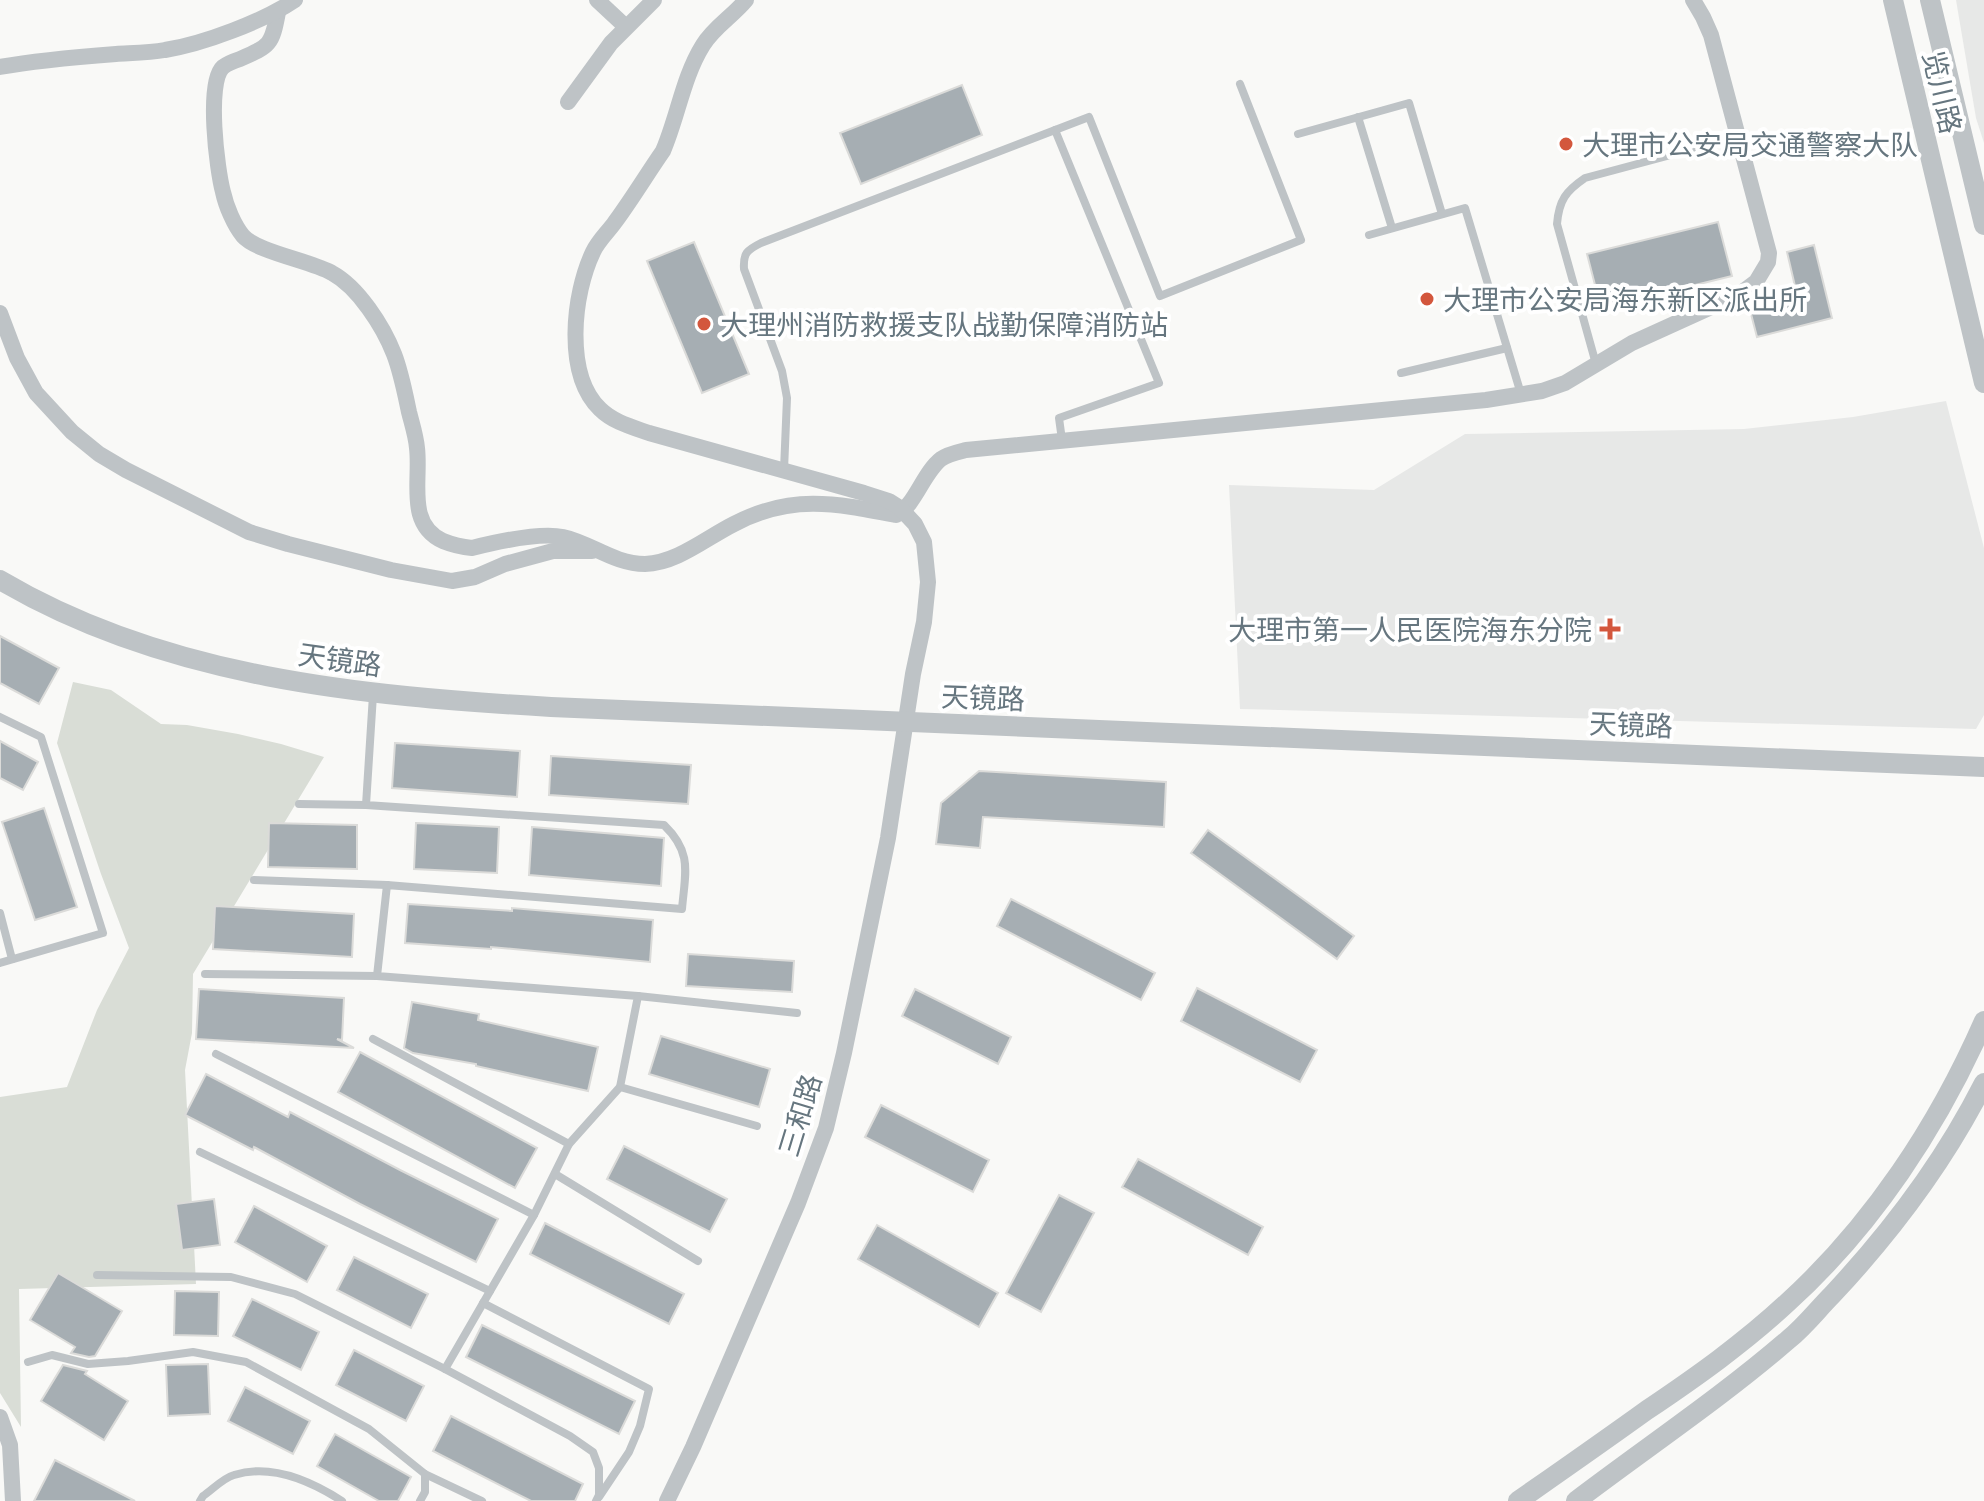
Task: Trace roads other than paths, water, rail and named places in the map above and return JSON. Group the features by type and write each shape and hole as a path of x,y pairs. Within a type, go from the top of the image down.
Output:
{"street":[{"path":"0,67 41,60 164,50 195,43 278,12 295,0"},
{"path":"597,0 626,27"},
{"path":"568,102 611,43 654,0"},
{"path":"746,0 704,44 691,68 663,151 594,250 583,279 577,313 579,374 589,395 601,410 620,423 864,493 889,501 903,511"},
{"path":"278,12 268,44 228,64 218,76 214,106 223,195 237,227 250,242 331,272 347,283 371,311 394,353 406,398 417,447 420,520 436,538 461,547 562,536 634,563 660,562 736,522 797,503 817,502 896,515 903,511 941,459 966,450 1486,400 1542,391 1565,383 1632,343 1740,294 1756,282 1768,262 1769,253 1711,35 1693,0"},
{"name":"览川路","path":"1893,0 1984,383"},
{"name":"览川路","path":"1930,0 1984,225"},
{"path":"0,313 17,358 36,393 72,432 99,454 126,470 249,532 391,570 452,581 475,577 505,564 553,551 598,551"},
{"name":"三和路","path":"667,1501 798,1203 826,1128 844,1053 888,838 905,721 924,622 928,582 924,542 915,524 903,511"},
{"name":"天镜路","path":"0,580 61,612 149,646 215,665 269,677 373,692 479,702 1984,767"},
{"path":"1518,1501 1706,1370 1788,1303 1871,1212 1920,1143 1984,1021"},
{"path":"1576,1501 1728,1389 1792,1337 1898,1219 1947,1151 1984,1083"},
{"path":"0,1417 10,1445 13,1501"}],"lane":[{"path":"784,471 787,398 782,371 744,269 743,258 747,251 1089,117 1160,296 1301,240 1240,84"},
{"path":"1298,134 1409,103 1442,214"},
{"path":"1358,117 1392,228"},
{"path":"1055,130 1159,383 1059,418 1062,441"},
{"path":"1596,365 1557,224 1558,210 1564,197 1571,187 1585,178 1738,137"},
{"path":"1369,235 1465,208 1521,394"},
{"path":"1401,373 1507,348"},
{"path":"366,805 373,692"},
{"path":"0,717 41,737 103,933 0,963"},
{"path":"254,880 387,885 682,909 686,859 676,836 664,825 366,805 299,804"},
{"path":"377,976 387,885"},
{"path":"0,913 12,959"},
{"path":"205,974 377,976 638,996 797,1013"},
{"path":"445,1369 534,1215 569,1144 620,1087 638,996"},
{"path":"373,1039 569,1144"},
{"path":"216,1054 534,1215"},
{"path":"620,1087 757,1126"},
{"path":"200,1152 490,1291"},
{"path":"555,1174 698,1261"},
{"path":"97,1275 231,1277 295,1294 570,1436 593,1452 599,1468 599,1495 596,1501 629,1452 640,1426 649,1389 483,1303"},
{"path":"28,1362 52,1355 88,1364 193,1352 246,1362 369,1429 425,1474 482,1501"},
{"path":"200,1501 232,1475 262,1471 289,1474 342,1501"},
{"path":"420,1501 425,1492 425,1474"}],"place":[{"name":"大理市公安局交通警察大队","path":"1566,144"},
{"name":"大理市公安局海东新区派出所","path":"1427,299"},
{"name":"大理州消防救援支队战勤保障消防站","path":"704,324"},
{"name":"大理市第一人民医院海东分院","path":"1610,629"}]}
